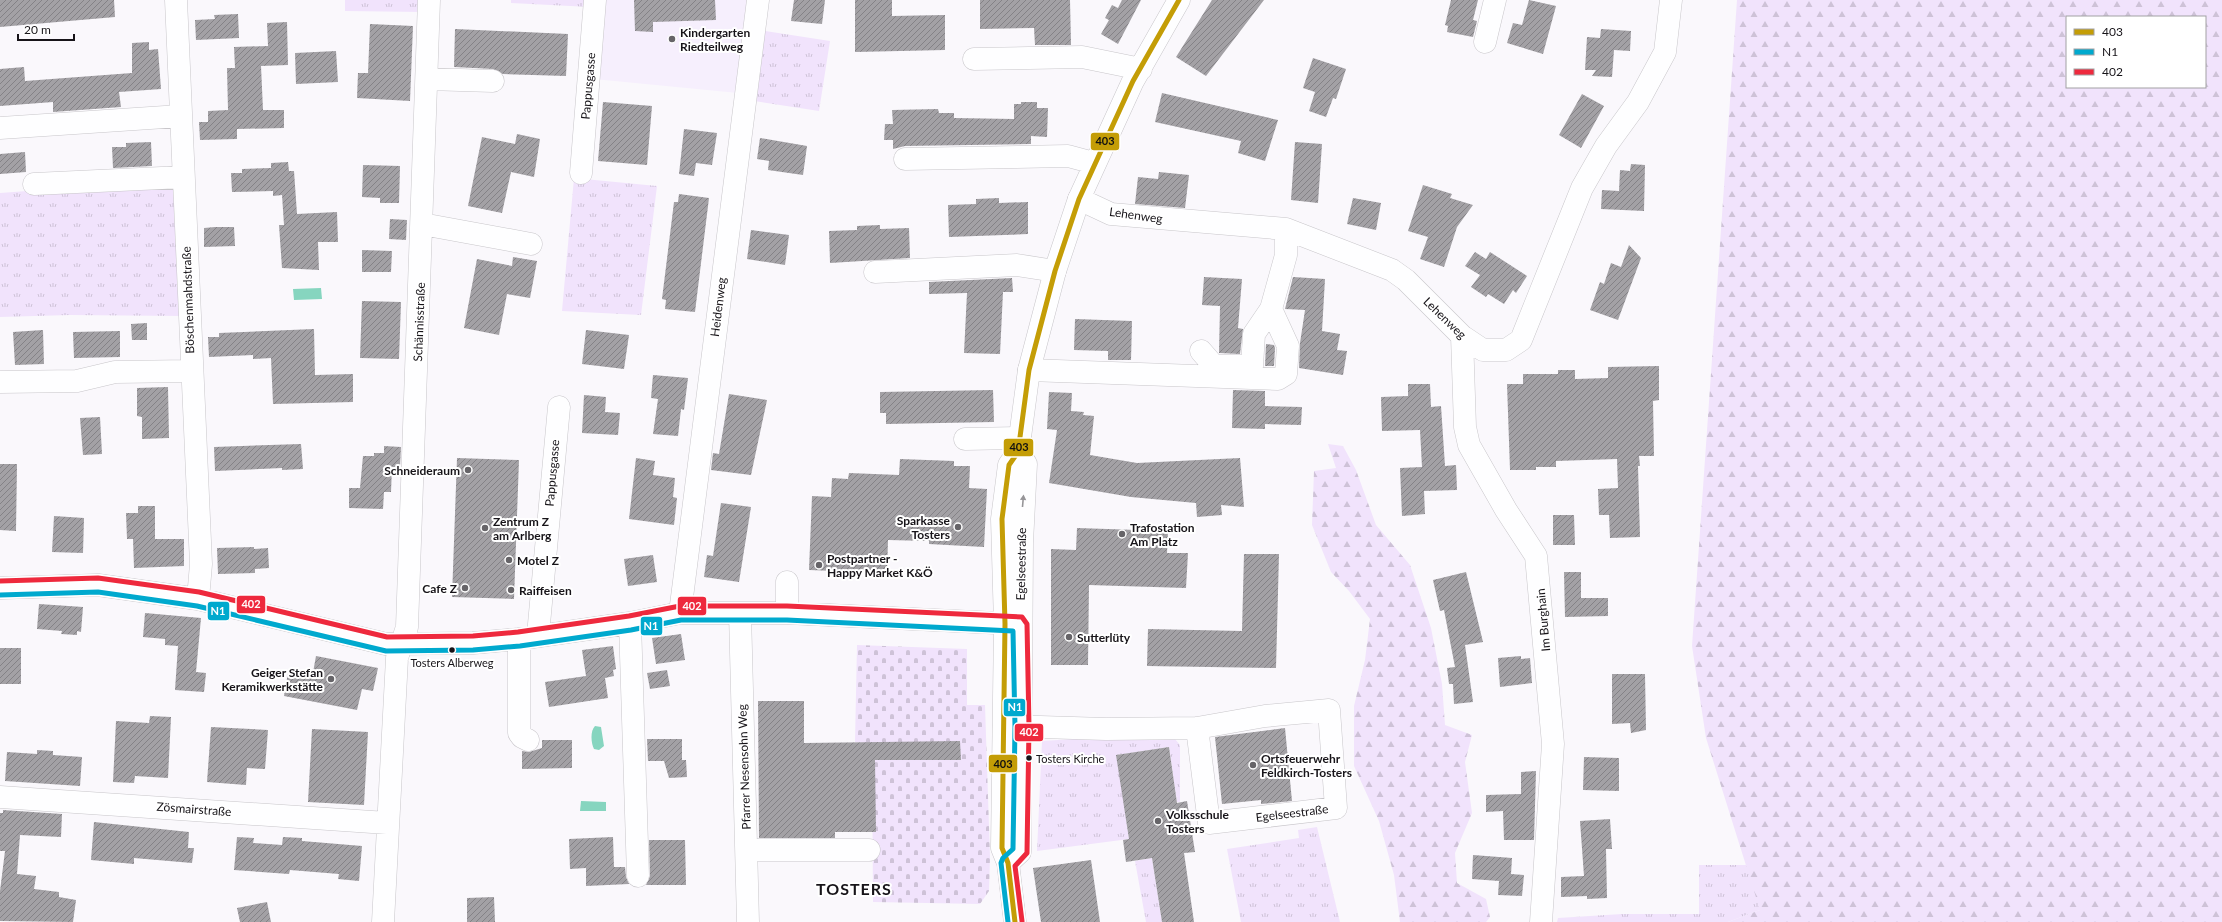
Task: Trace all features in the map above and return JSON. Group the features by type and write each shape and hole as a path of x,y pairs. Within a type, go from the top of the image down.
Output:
{"street":[{"name":"Böschenmahdstraße","path":"176,0 191,371 201,557 198,599"},
{"name":"Schännisstraße","path":"402,644 407,627 429,0"},
{"name":"Pappusgasse","path":"581,173 595,0"},
{"name":"Heidenweg","path":"680,613 758,0"},
{"path":"965,439 1019,445 1029,370 1055,271 1079,199 1094,163 1141,68 1179,0"},
{"path":"1485,42 1495,0"},
{"name":"Lehenweg","path":"1079,199 1111,214 1286,229 1392,270 1406,280 1462,336 1483,350 1506,350 1520,340 1585,183 1606,146 1638,102 1665,52 1671,0"},
{"path":"974,59 1082,57 1141,68"},
{"path":"427,79 493,81"},
{"path":"0,128 180,116"},
{"path":"905,159 1068,156 1094,163"},
{"path":"34,184 183,176"},
{"path":"422,224 531,244"},
{"path":"1201,351 1214,366 1252,366 1254,334 1271,309 1286,255 1286,229"},
{"path":"875,272 1017,264 1055,271"},
{"path":"1029,370 1278,379 1286,374 1288,346 1271,309"},
{"name":"Im Burghain","path":"1462,336 1465,427 1469,445 1506,510 1536,556 1553,744 1541,922"},
{"path":"0,382 77,381 115,372 191,371"},
{"name":"Pappusgasse","path":"528,740 522,737 519,733 528,637 559,407"},
{"name":"Egelseestraße","path":"1015,922 1008,863 1020,852 1013,726 1013,624 1026,464 1019,445"},
{"path":"787,582 787,613"},
{"path":"0,588 98,585 198,599 386,644 473,643 630,623 680,613 787,613 1013,624"},
{"name":"Pfarrer Nesensohn Weg","path":"740,612 748,922"},
{"path":"630,623 638,876"},
{"path":"383,922 387,823 398,658 402,644"},
{"name":"Egelseestraße","path":"1013,726 1106,729 1197,728 1265,716 1329,710 1336,808 1209,823 1197,728"},
{"name":"Zösmairstraße","path":"0,797 387,823"},
{"path":"747,850 869,850"}],"shaded area":[{"name":"Kindergarten Riedteilweg","path":"602,0 751,0 738,93 594,79"},
{"path":"321,288 322,299 294,300 293,289"},
{"path":"595,726 601,727 604,746 599,750 594,749 592,744 593,728"},
{"path":"581,801 606,802 606,811 580,811"}],"green space":[{"path":"345,0 423,0 422,12 345,11"},
{"path":"511,0 590,0 590,7 511,3"},
{"path":"1737,0 2222,0 2222,922 1728,922 1760,910 1706,738 1692,646"},
{"path":"759,30 830,41 819,111 748,100"},
{"path":"574,178 657,186 641,315 562,311"},
{"path":"164,181 172,184 175,192 182,316 70,315 0,317 0,193"},
{"path":"1328,444 1343,446 1356,470 1376,525 1410,565 1431,628 1442,684 1445,725 1472,735 1465,762 1472,813 1455,853 1457,883 1486,899 1490,917 1486,922 1400,922 1394,875 1379,821 1354,766 1354,706 1365,660 1370,619 1349,591 1331,572 1312,525 1314,471 1336,468"},
{"path":"857,645 967,649 967,705 985,705 990,857 989,891 980,904 873,902 872,744 855,742"},
{"path":"1170,733 1180,745 1180,802 1177,802 1169,747 1117,755 1129,839 1037,851 1042,741"},
{"path":"1317,827 1340,922 1241,922 1227,849 1299,838 1298,830"},
{"path":"1152,858 1162,922 1146,922 1135,861"},
{"path":"1699,865 1760,865 1760,910 1728,922 1557,922 1558,918 1622,914 1699,914"}],"building":[{"path":"0,0 114,0 115,17 0,27"},
{"path":"634,0 715,0 716,20 653,22 653,32 635,31"},
{"path":"794,0 825,0 822,24 791,21"},
{"path":"855,0 892,0 892,16 945,15 945,50 855,52"},
{"path":"980,0 1070,0 1071,45 1035,45 1034,28 980,29"},
{"path":"1122,0 1141,0 1118,44 1101,34 1109,20 1105,18 1112,5 1118,8"},
{"path":"1212,0 1264,0 1206,76 1176,57"},
{"path":"1451,0 1478,0 1473,20 1477,21 1473,37 1447,32 1448,26 1445,25"},
{"path":"1529,0 1556,6 1543,54 1507,43 1513,23 1522,25"},
{"path":"238,14 239,38 196,40 195,20 215,19 214,15"},
{"path":"287,22 288,65 261,66 263,110 284,110 284,128 237,129 237,139 200,140 199,122 208,122 208,111 228,110 227,68 235,68 234,47 268,46 267,23"},
{"path":"370,24 413,26 410,101 357,98 358,73 368,73"},
{"path":"455,29 568,34 566,76 503,74 493,69 454,67"},
{"path":"1601,29 1631,31 1630,51 1614,50 1612,77 1592,76 1596,70 1585,70 1587,37 1600,38"},
{"path":"149,42 149,50 158,49 161,89 119,92 121,107 53,112 53,102 0,106 0,69 24,67 25,81 132,73 132,43"},
{"path":"336,51 338,82 296,84 295,53"},
{"path":"1313,58 1346,69 1336,99 1333,98 1326,117 1309,111 1315,92 1303,88"},
{"path":"1162,93 1278,120 1265,161 1238,153 1241,141 1155,122"},
{"path":"1582,94 1604,106 1581,148 1559,135"},
{"path":"603,102 652,106 647,165 598,161"},
{"path":"1021,102 1037,102 1037,108 1048,108 1047,137 1031,136 1031,144 905,146 893,149 893,140 884,140 885,124 893,124 892,110 938,109 939,113 954,113 954,118 1014,119 1014,104 1021,104"},
{"path":"684,129 717,133 712,165 696,163 694,176 679,174"},
{"path":"517,134 540,139 534,177 511,172 502,213 468,206 482,137 515,144"},
{"path":"760,138 807,146 803,175 768,170 769,161 757,159"},
{"path":"151,142 152,166 113,168 112,147 126,147 126,143"},
{"path":"1295,142 1322,144 1318,203 1291,200"},
{"path":"25,152 26,172 0,174 0,154"},
{"path":"288,162 289,171 294,171 297,214 337,212 338,242 318,242 319,270 282,268 279,225 284,225 282,195 273,196 273,191 232,192 231,173 242,173 242,169 271,168 271,163"},
{"path":"1631,164 1645,165 1644,211 1601,209 1602,190 1619,191 1620,170 1630,171"},
{"path":"363,165 400,166 399,203 380,203 380,198 362,197"},
{"path":"1159,172 1189,175 1185,208 1135,204 1138,177 1158,179"},
{"path":"1423,185 1452,194 1450,198 1473,205 1457,227 1444,267 1420,259 1428,237 1408,231"},
{"path":"679,194 709,198 695,312 665,309 666,300 662,299 674,202 678,202"},
{"path":"999,198 999,203 1028,202 1028,234 949,237 948,205 976,204 976,199"},
{"path":"1353,198 1381,203 1376,230 1347,224"},
{"path":"390,219 407,220 406,240 389,239"},
{"path":"880,225 880,229 909,228 910,258 830,263 829,231 857,230 857,226"},
{"path":"234,227 235,246 204,247 204,228"},
{"path":"751,230 789,235 785,265 747,259"},
{"path":"1629,245 1641,258 1618,320 1590,310 1600,282 1604,284 1611,263 1621,267"},
{"path":"362,250 392,251 391,272 362,272"},
{"path":"1475,252 1486,259 1490,252 1527,276 1516,293 1513,290 1504,304 1488,294 1486,297 1471,287 1480,275 1465,266"},
{"path":"513,257 537,261 530,298 507,294 499,335 464,328 477,259 512,266"},
{"path":"1204,277 1242,279 1238,328 1243,329 1240,354 1219,353 1220,306 1202,305"},
{"path":"1293,277 1325,279 1322,331 1340,334 1337,350 1347,351 1343,375 1299,368 1300,343 1305,310 1285,309"},
{"path":"1012,278 1013,292 1003,292 1000,354 964,353 967,293 929,294 929,282"},
{"path":"362,301 401,302 399,359 360,358"},
{"path":"1075,319 1132,321 1131,360 1108,360 1108,351 1074,350"},
{"path":"147,323 147,340 132,340 131,324"},
{"path":"314,329 315,375 353,374 353,402 273,404 271,358 253,359 253,355 209,357 208,337 219,337 219,333"},
{"path":"43,330 44,364 15,365 13,332"},
{"path":"586,330 629,335 624,369 582,364"},
{"path":"120,331 120,357 74,358 73,332"},
{"path":"1266,344 1274,345 1274,366 1265,366"},
{"path":"1659,366 1659,400 1653,401 1654,456 1639,456 1640,537 1610,538 1609,515 1599,515 1598,489 1618,488 1617,459 1556,461 1556,467 1536,467 1536,470 1510,470 1507,384 1523,384 1523,374 1558,374 1558,370 1575,370 1575,379 1608,378 1608,367"},
{"path":"653,375 688,378 684,410 681,409 678,436 653,434 658,399 651,398"},
{"path":"1408,384 1430,384 1431,407 1441,406 1445,466 1456,465 1457,490 1424,491 1425,514 1402,516 1400,468 1422,467 1420,430 1382,431 1381,397 1408,396"},
{"path":"168,387 169,438 142,439 142,417 137,416 137,388"},
{"path":"993,390 994,422 886,424 886,413 880,413 880,392"},
{"path":"1233,390 1265,391 1265,406 1302,407 1301,425 1265,424 1265,429 1232,428"},
{"path":"1049,392 1072,393 1071,411 1084,412 1083,415 1094,416 1090,455 1137,463 1240,458 1244,507 1221,505 1222,515 1197,517 1196,503 1131,497 1049,483 1057,430 1047,429"},
{"path":"729,394 767,400 751,475 711,470 713,453 719,454"},
{"path":"584,395 606,397 605,412 620,413 618,435 582,433"},
{"path":"100,417 102,454 83,455 80,418"},
{"path":"301,444 303,469 282,470 282,468 215,471 214,447"},
{"path":"384,446 401,447 400,467 392,467 391,492 384,492 383,509 349,508 349,488 360,488 363,456 374,456 374,453 384,453"},
{"name":"Zentrum Z am Arlberg","path":"457,458 519,460 514,599 452,597"},
{"path":"636,458 655,461 653,475 675,478 673,497 677,498 674,525 629,519"},
{"path":"900,459 954,461 954,466 970,466 969,488 987,489 984,547 929,544 929,541 888,540 887,573 809,570 812,496 831,497 832,478 848,479 849,473 899,475"},
{"path":"0,464 17,464 16,531 0,530"},
{"path":"721,503 751,507 739,582 704,577 707,555 713,556"},
{"path":"138,506 155,506 155,539 184,539 184,566 134,568 133,539 127,539 126,513 138,513"},
{"path":"1553,515 1574,515 1575,545 1553,545"},
{"path":"54,516 84,518 83,553 52,552"},
{"path":"1077,528 1168,531 1167,553 1188,553 1186,588 1089,585 1088,665 1051,665 1051,549 1076,550"},
{"path":"254,547 254,549 268,548 269,568 255,569 255,573 218,574 217,548"},
{"path":"1244,554 1279,554 1276,668 1147,666 1148,629 1242,631"},
{"path":"653,555 657,582 628,586 624,559"},
{"path":"1466,572 1483,642 1465,645 1473,702 1454,704 1453,684 1449,684 1447,668 1455,667 1444,610 1440,611 1433,580"},
{"path":"1564,572 1581,572 1581,598 1608,598 1608,616 1565,617"},
{"path":"39,604 83,607 81,632 77,631 77,635 61,634 62,631 37,629"},
{"path":"145,613 201,618 196,672 206,673 204,692 175,690 178,646 165,645 165,639 143,637"},
{"path":"681,634 685,660 656,664 652,638"},
{"path":"613,646 616,669 613,670 614,676 605,678 608,698 549,707 545,682 586,676 582,650"},
{"path":"0,648 21,648 21,684 0,684"},
{"name":"Geiger Stefan Keramikwerkstätte","path":"316,656 378,668 373,691 362,689 357,710 284,696 288,673 312,678"},
{"path":"1521,656 1521,659 1530,658 1532,683 1500,687 1498,658"},
{"path":"667,670 670,686 650,689 647,673"},
{"path":"1612,674 1645,674 1646,730 1631,733 1630,723 1612,724"},
{"path":"758,701 804,701 804,743 960,741 961,760 875,760 876,832 835,832 835,838 759,838"},
{"path":"150,716 171,717 168,778 135,776 134,783 113,782 116,721 149,723"},
{"path":"211,727 268,730 265,769 247,768 246,785 207,782"},
{"name":"Ortsfeuerwehr Feldkirch-Tosters","path":"1285,728 1292,801 1261,804 1261,800 1222,804 1215,737"},
{"path":"312,729 368,732 364,805 308,802"},
{"path":"647,739 682,739 682,760 686,760 687,777 669,778 664,761 648,761"},
{"path":"542,740 572,740 572,768 522,769 522,751 529,752 542,748"},
{"name":"Volksschule Tosters","path":"1169,747 1177,803 1187,801 1195,852 1184,853 1194,922 1162,922 1152,858 1126,862 1123,840 1129,839 1116,755"},
{"path":"37,750 53,751 53,755 82,757 80,786 5,781 7,752 37,754"},
{"path":"1584,757 1619,758 1619,791 1583,790"},
{"path":"1536,771 1534,840 1504,840 1503,811 1486,812 1486,795 1521,794 1521,772"},
{"path":"3,810 62,814 61,837 20,835 17,874 36,876 34,889 59,892 59,897 76,900 73,922 0,921 0,891 5,851 0,851 0,813 3,813"},
{"path":"1610,819 1612,849 1606,849 1607,898 1587,899 1587,896 1561,897 1561,877 1584,876 1580,821"},
{"path":"94,822 189,832 188,848 194,848 192,863 134,858 134,864 91,860"},
{"path":"237,837 254,838 253,843 282,845 283,837 302,838 302,841 362,846 359,881 338,879 339,874 290,870 289,874 234,870"},
{"path":"613,837 614,867 625,867 626,877 629,884 586,886 586,868 570,869 569,839"},
{"path":"649,840 685,840 686,885 646,885 650,876"},
{"path":"1473,855 1512,858 1511,874 1524,875 1522,896 1498,895 1499,881 1472,879"},
{"path":"1091,860 1100,922 1041,922 1033,868"},
{"path":"494,897 495,922 467,922 467,898"},
{"path":"267,902 271,922 240,922 237,908"}],"transit line":[{"name":"403","path":"1015,922 1008,863 1002,848 1005,624 1002,519 1009,465 1018,452 1029,370 1055,271 1079,199 1133,81 1179,0"},
{"name":"402","path":"0,581 98,578 199,592 387,637 473,636 518,632 629,616 680,606 787,606 1022,617 1027,624 1029,727 1027,853 1015,866 1022,921"},
{"name":"N1","path":"0,595 98,592 197,606 386,651 473,650 520,646 631,630 681,620 787,620 1013,631 1015,727 1013,849 1003,858 1001,863 1008,922"}],"place":[{"name":"Kindergarten Riedteilweg","path":"672,39"},
{"name":"Schneideraum","path":"468,470"},
{"name":"Sparkasse Tosters","path":"958,527"},
{"name":"Zentrum Z am Arlberg","path":"485,528"},
{"name":"Trafostation Am Platz","path":"1122,534"},
{"name":"Motel Z","path":"509,560"},
{"name":"Postpartner - Happy Market K&Ö","path":"819,565"},
{"name":"Cafe Z","path":"465,588"},
{"name":"Raiffeisen","path":"511,590"},
{"name":"Sutterlüty","path":"1069,637"},
{"name":"Tosters Alberweg","path":"452,650"},
{"name":"Geiger Stefan Keramikwerkstätte","path":"331,679"},
{"name":"Tosters Kirche","path":"1029,758"},
{"name":"Ortsfeuerwehr Feldkirch-Tosters","path":"1253,765"},
{"name":"Volksschule Tosters","path":"1158,821"}],"district":[{"name":"TOSTERS","path":"854,888"}]}
